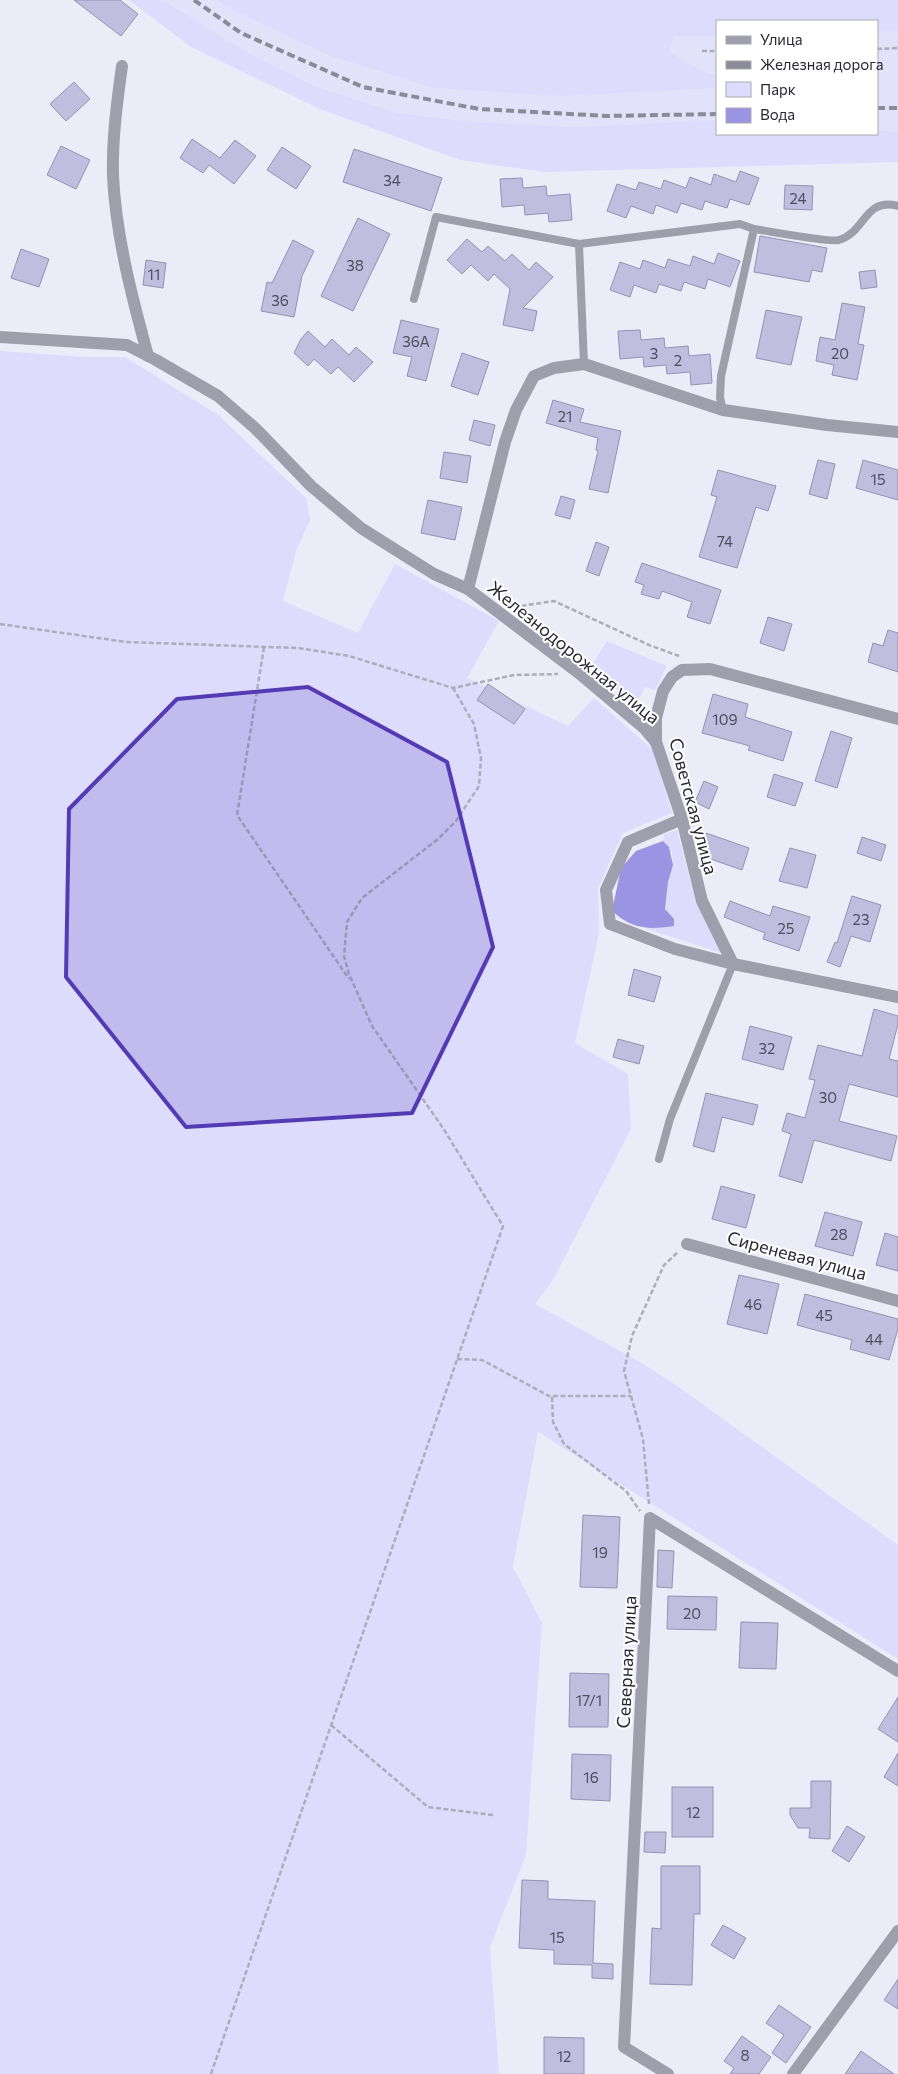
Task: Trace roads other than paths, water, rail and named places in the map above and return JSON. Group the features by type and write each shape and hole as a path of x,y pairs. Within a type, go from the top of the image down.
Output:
{"street":[{"path":"122,66 116,118 113,175 115,200 131,292 148,356"},
{"path":"0,337 127,345 148,356 218,396 256,429 311,486 361,528 434,574 468,589"},
{"name":"Железнодорожная улица","path":"656,742 645,729 580,674 468,589 505,442 516,410 534,376 554,368 584,364 723,410 827,425 898,432"},
{"name":"Советская улица","path":"733,964 702,901 682,819 656,742 656,718 663,691 672,678 682,670 710,669 898,719"},
{"path":"682,819 628,842 606,890 610,924 675,949 733,964 898,997"},
{"name":"Сиреневая улица","path":"688,1244 898,1301"},
{"name":"Северная улица","path":"668,2074 624,2047 650,1521 898,1671"},
{"path":"793,2074 898,1931"}],"lane":[{"path":"414,299 436,217 579,244 740,224 754,229 837,241 853,233 866,215 879,205 890,204 898,206"},
{"path":"723,410 720,398 721,376 754,229"},
{"path":"579,244 584,364"},
{"path":"659,1159 670,1119 733,964"}],"water":[{"path":"663,841 669,847 673,865 668,882 665,909 674,919 674,926 648,928 626,922 612,911 621,868 636,851"}],"railway":[{"path":"194,0 241,33 363,87 479,109 607,116 716,114"},
{"path":"878,108 898,108"}]}
